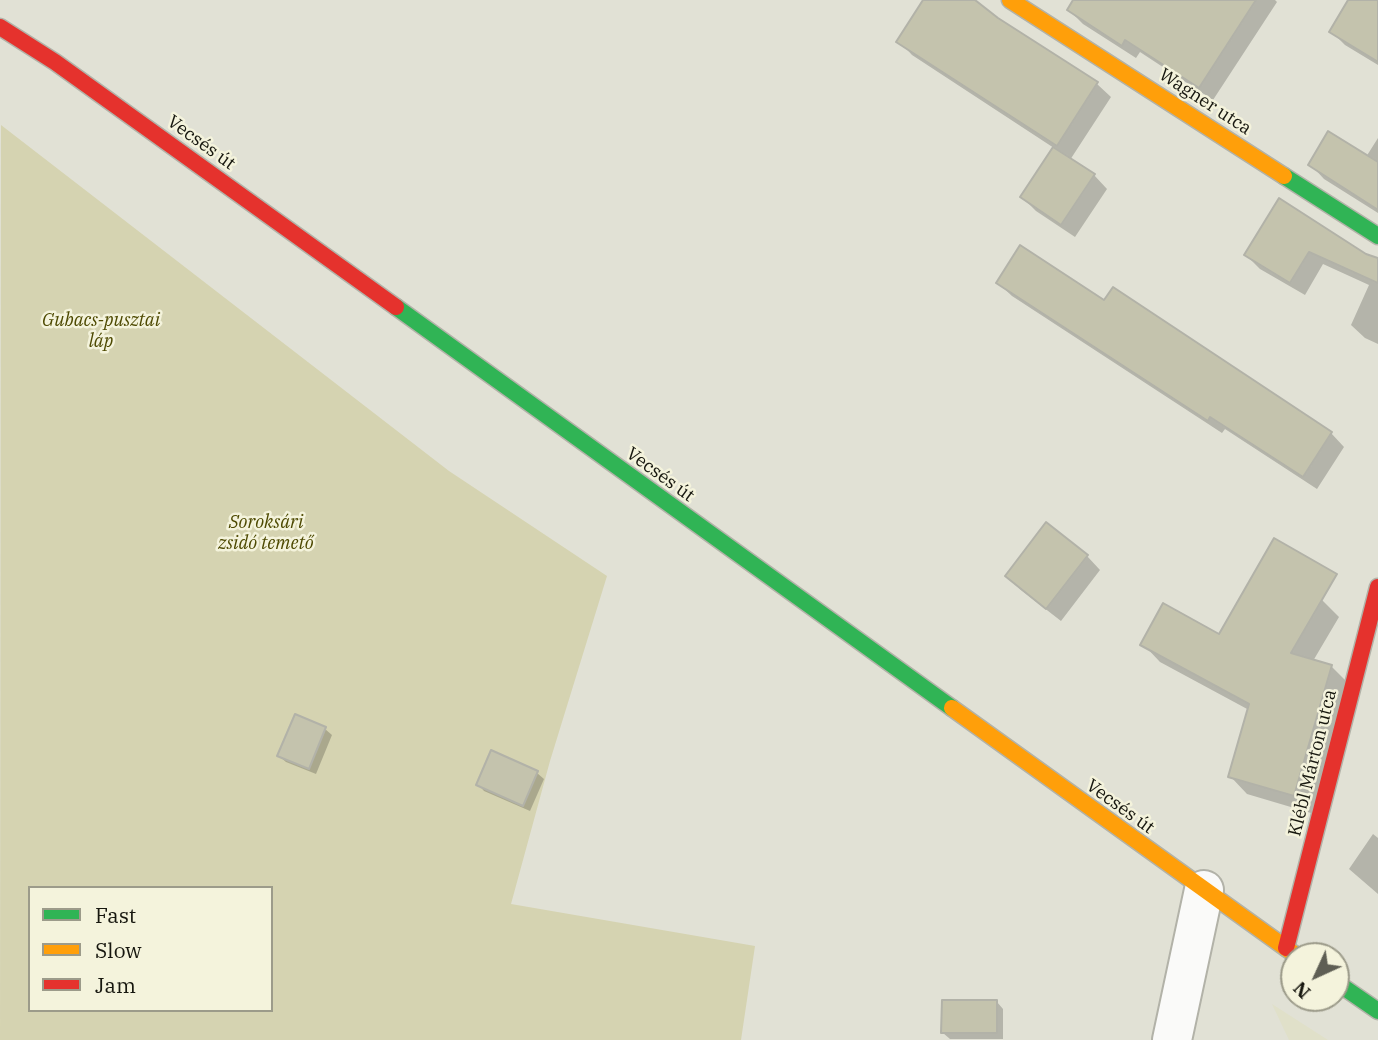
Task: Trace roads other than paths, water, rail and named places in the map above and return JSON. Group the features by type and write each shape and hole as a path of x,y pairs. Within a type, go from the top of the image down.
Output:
{"street":[{"name":"Wagner utca","path":"1010,0 1378,236"},
{"name":"Vecsés út","path":"0,27 55,62 1280,944"},
{"name":"Klébl Márton utca","path":"1293,942 1378,587"},
{"path":"1172,1040 1204,890"},
{"path":"1350,992 1378,1011"}],"park label":[{"name":"Gubacs-pusztai láp","path":"101,331"},
{"name":"Soroksári zsidó temető","path":"266,533"}]}
